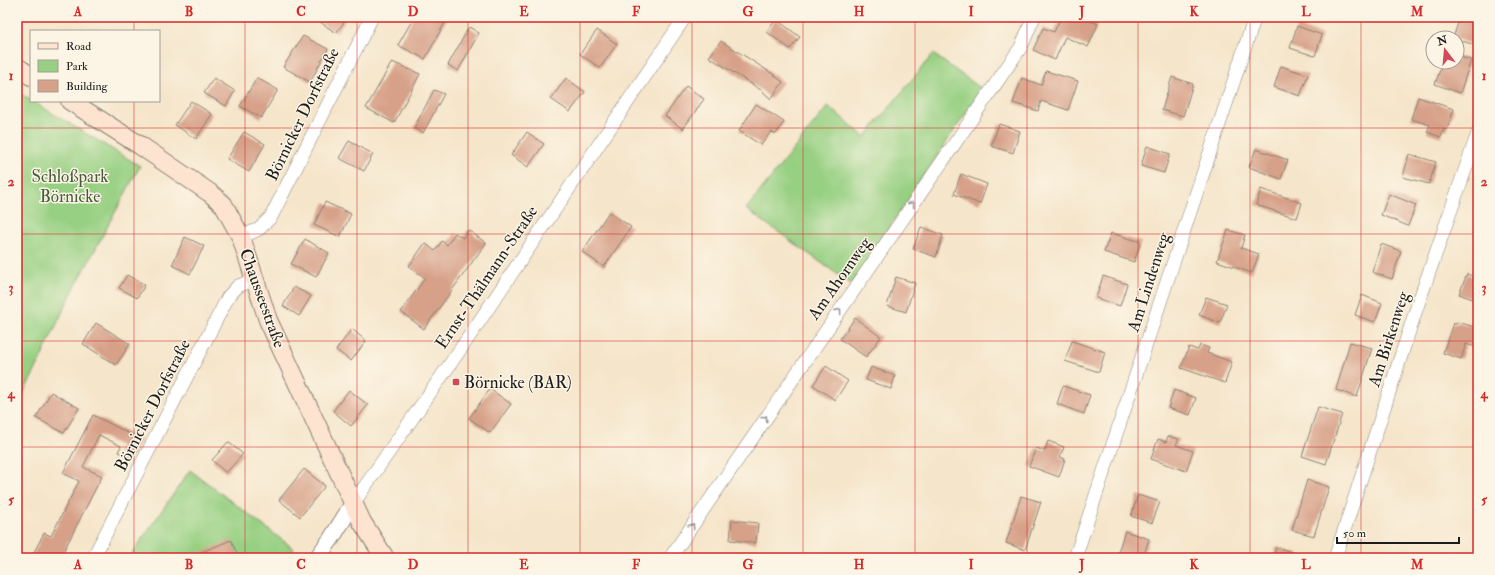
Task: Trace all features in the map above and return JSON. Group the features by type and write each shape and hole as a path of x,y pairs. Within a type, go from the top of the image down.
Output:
{"main road":[{"path":"17,67 30,75"},
{"name":"Chausseestraße","path":"72,102 210,193 223,204 241,236 246,283 268,320 370,537 385,558"}],"street":[{"name":"Börnicker Dorfstraße","path":"241,236 259,229 271,217 372,17"},
{"name":"Ernst-Thälmann-Straße","path":"317,558 331,540 354,502 464,344 686,17"},
{"name":"Am Ahornweg","path":"670,558 1021,47 1034,17"},
{"name":"Am Lindenweg","path":"1076,558 1255,17"},
{"name":"Am Birkenweg","path":"1335,558 1418,304 1478,133"},
{"name":"Börnicker Dorfstraße","path":"93,558 228,297 246,283"}],"green space":[{"path":"933,54 982,89 851,284 746,209 828,106 865,137"},
{"name":"Schloßpark Börnicke","path":"17,92 30,100 30,102 34,102 140,166 67,302 36,369 17,405"},
{"path":"190,470 294,549 288,558 129,558"}],"building":[{"path":"313,17 348,17 336,33"},
{"path":"414,17 448,17 425,59 398,45"},
{"path":"1061,17 1083,17 1098,24 1088,47 1065,37 1055,60 1033,50 1043,28 1054,32"},
{"path":"1460,17 1470,17 1478,20 1478,37 1475,45 1465,42 1465,30 1456,30"},
{"path":"776,19 800,37 790,49 767,32"},
{"path":"1297,26 1322,35 1315,56 1290,48"},
{"path":"469,27 479,33 458,71 448,65"},
{"path":"597,30 617,44 600,68 580,54"},
{"path":"303,36 328,49 310,82 283,67"},
{"path":"721,41 783,82 771,99 761,90 709,57"},
{"path":"1465,58 1471,60 1460,93 1435,84 1440,70 1465,70"},
{"path":"392,62 420,74 394,123 366,108"},
{"path":"1281,66 1308,75 1300,96 1274,87"},
{"path":"1046,71 1078,81 1068,110 1041,101 1038,111 1013,103 1022,78 1041,85"},
{"path":"1172,77 1193,84 1183,116 1162,110"},
{"path":"214,78 235,91 226,106 204,93"},
{"path":"257,78 278,90 261,118 240,106"},
{"path":"566,78 585,92 570,112 551,99"},
{"path":"686,86 704,99 683,129 665,116"},
{"path":"434,90 444,94 423,133 414,128"},
{"path":"1418,97 1454,109 1447,130 1444,129 1441,137 1427,132 1430,125 1411,119"},
{"path":"191,101 212,114 196,139 175,125"},
{"path":"756,104 784,122 776,134 771,132 761,145 739,131"},
{"path":"999,124 1020,131 1013,153 991,146"},
{"path":"244,132 265,144 249,172 227,159"},
{"path":"527,132 544,144 528,167 511,155"},
{"path":"349,141 373,154 364,171 339,158"},
{"path":"1147,146 1170,154 1164,173 1141,166"},
{"path":"1256,149 1288,160 1281,179 1249,167"},
{"path":"1409,154 1436,162 1429,184 1403,177"},
{"path":"961,174 987,184 980,204 954,194"},
{"path":"1261,189 1302,203 1297,218 1256,205"},
{"path":"1389,194 1416,205 1408,226 1381,215"},
{"path":"325,202 351,214 340,237 314,225"},
{"path":"609,212 631,227 604,267 582,252"},
{"path":"921,227 943,235 936,257 913,249"},
{"path":"468,230 486,243 424,329 401,312 425,278 409,266 425,243 435,251 442,241 447,245 455,233 463,238"},
{"path":"1228,230 1245,235 1241,248 1259,254 1252,273 1217,261"},
{"path":"1111,233 1141,242 1134,262 1104,252"},
{"path":"185,237 204,246 190,274 172,265"},
{"path":"305,239 329,253 316,277 291,264"},
{"path":"1381,244 1401,251 1392,279 1372,272"},
{"path":"1467,274 1478,278 1478,301 1459,294"},
{"path":"127,275 145,285 137,298 119,288"},
{"path":"1103,276 1127,284 1120,306 1096,298"},
{"path":"896,277 915,283 906,312 887,306"},
{"path":"294,287 311,296 299,316 283,306"},
{"path":"1362,295 1382,303 1375,322 1355,315"},
{"path":"1206,297 1227,304 1220,323 1199,315"},
{"path":"855,318 881,337 866,357 840,339"},
{"path":"1458,322 1478,328 1478,348 1466,344 1461,359 1443,353 1453,323 1457,324"},
{"path":"96,323 130,344 116,365 83,344"},
{"path":"352,329 366,341 351,361 336,350"},
{"path":"1072,341 1105,352 1099,372 1065,361"},
{"path":"1350,342 1372,348 1357,397 1336,390"},
{"path":"1200,345 1209,348 1207,353 1232,362 1225,383 1181,368 1189,347 1198,350"},
{"path":"826,366 848,381 835,400 813,385"},
{"path":"871,367 895,376 891,389 866,380"},
{"path":"1063,386 1090,395 1084,414 1057,404"},
{"path":"490,389 511,404 490,433 469,418"},
{"path":"349,390 368,405 351,426 333,411"},
{"path":"1174,390 1196,398 1190,415 1168,408"},
{"path":"51,392 79,408 64,433 36,418"},
{"path":"1318,407 1342,414 1326,464 1302,456"},
{"path":"93,415 140,439 131,458 118,452 121,446 99,435 83,467 102,476 60,558 31,558 44,533 51,536 79,481 63,473"},
{"path":"1168,436 1179,439 1176,445 1193,451 1186,471 1151,459 1158,439 1166,442"},
{"path":"1048,441 1064,447 1060,457 1065,459 1059,477 1029,466 1036,448 1045,451"},
{"path":"228,442 243,454 226,473 212,460"},
{"path":"304,469 325,486 300,517 279,500"},
{"path":"1307,480 1329,487 1314,536 1292,530"},
{"path":"1138,495 1160,502 1152,523 1131,516"},
{"path":"1021,496 1041,502 1025,550 1006,543"},
{"path":"732,520 758,523 756,543 730,540"},
{"path":"1125,531 1149,539 1143,558 1116,558"},
{"path":"231,540 239,558 187,558"},
{"path":"1276,547 1298,554 1297,558 1273,558"}],"place":[{"name":"Börnicke (BAR)","path":"456,382"}]}
